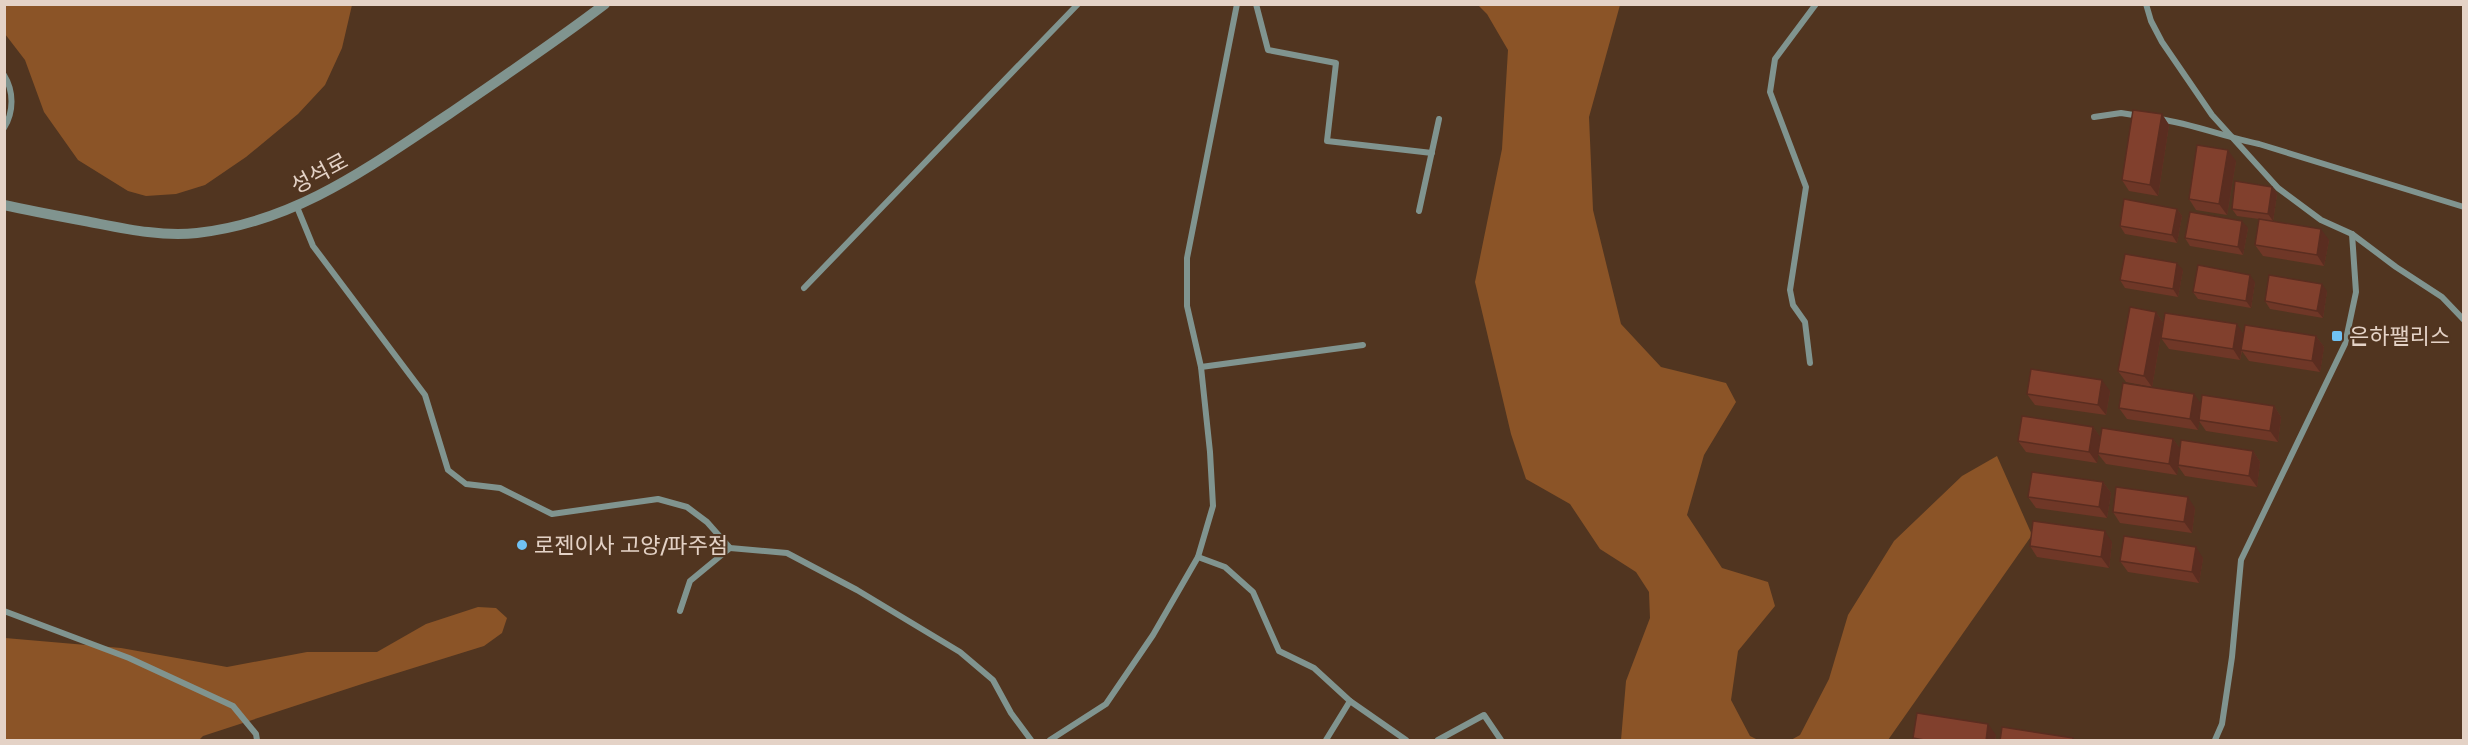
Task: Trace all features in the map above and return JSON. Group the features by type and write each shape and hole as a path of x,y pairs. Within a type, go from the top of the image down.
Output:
{"street":[{"name":"성석로","path":"4,205 140,232 197,232 265,219 297,207 361,174 554,43 605,4"},
{"path":"804,288 1078,4"},
{"path":"1050,741 1106,704 1153,635 1198,557 1214,506 1201,367 1187,306 1187,258 1237,4"},
{"path":"1256,4 1268,50 1336,63 1327,141 1432,153"},
{"path":"1810,363 1805,322 1793,305 1790,290 1806,187 1770,92 1775,59 1816,4"},
{"path":"2146,4 2151,21 2162,42 2212,114 2278,188 2321,220 2352,234 2396,267 2442,297 2463,320"},
{"path":"4,75 11,86 10,118 4,128"},
{"path":"2094,117 2121,113 2181,122 2463,207"},
{"path":"1419,211 1439,118"},
{"path":"297,207 313,246 425,395 448,470 466,484 501,488 552,514 658,500 687,507 707,522 730,548 787,553 857,590 960,651 993,680 1011,713 1031,741"},
{"path":"2215,741 2222,724 2232,657 2241,560 2345,344 2356,292 2352,234"},
{"path":"1201,367 1364,345"},
{"path":"680,611 690,581 730,548"},
{"path":"1198,557 1225,567 1252,592 1279,651 1314,668 1350,701 1406,741"},
{"path":"4,611 129,658 233,706 256,734 257,741"},
{"path":"1326,741 1350,701"},
{"path":"1438,741 1484,715 1501,741"}],"shaded area":[{"path":"5,4 352,5 342,48 325,85 298,114 246,157 205,185 176,194 146,196 128,191 78,160 44,112 25,60 5,34"},
{"path":"1478,5 1620,5 1589,117 1593,210 1621,324 1661,367 1726,383 1736,402 1704,455 1687,515 1722,568 1768,582 1775,606 1738,651 1731,700 1750,736 1758,740 1621,740 1626,681 1650,618 1649,592 1636,572 1600,549 1570,504 1526,479 1511,434 1475,282 1502,149 1508,50 1487,14"},
{"path":"1997,456 2032,535 1888,740 1791,740 1800,735 1829,679 1848,615 1894,541 1962,476"},
{"path":"478,607 496,608 507,618 502,633 484,646 203,736 199,740 5,740 5,638 121,648 227,667 307,652 377,652 426,624"}],"building":[{"path":"2133,110 2162,114 2150,185 2122,180"},
{"path":"2197,145 2228,150 2219,204 2189,199"},
{"path":"2235,181 2272,187 2268,214 2232,209"},
{"path":"2124,199 2177,209 2172,235 2120,226"},
{"path":"2190,212 2242,221 2238,247 2185,238"},
{"path":"2259,219 2321,229 2317,255 2255,245"},
{"path":"2125,254 2177,263 2173,289 2120,280"},
{"path":"2198,265 2250,275 2246,301 2193,292"},
{"path":"2269,275 2322,284 2317,311 2265,301"},
{"path":"2130,307 2156,312 2144,376 2118,371"},
{"path":"2165,313 2237,324 2233,349 2161,338"},
{"path":"2245,325 2316,336 2312,361 2241,350"},
{"path":"2031,369 2102,380 2098,405 2027,394"},
{"path":"2123,383 2194,394 2190,419 2119,408"},
{"path":"2202,395 2274,406 2270,431 2199,420"},
{"path":"2022,416 2093,427 2089,452 2018,441"},
{"path":"2102,428 2173,439 2169,464 2098,453"},
{"path":"2181,440 2253,451 2249,476 2178,465"},
{"path":"2032,472 2103,482 2099,507 2028,497"},
{"path":"2116,487 2188,497 2184,522 2113,512"},
{"path":"2033,521 2105,531 2101,557 2030,546"},
{"path":"2124,536 2196,547 2192,572 2120,561"},
{"path":"1917,713 1988,724 1986,741 1930,741 1913,738"},
{"path":"2002,727 2073,738 2073,741 2000,741"}],"place":[{"name":"은하팰리스","path":"2337,336"},
{"name":"로젠이사 고양/파주점","path":"522,545"}]}
